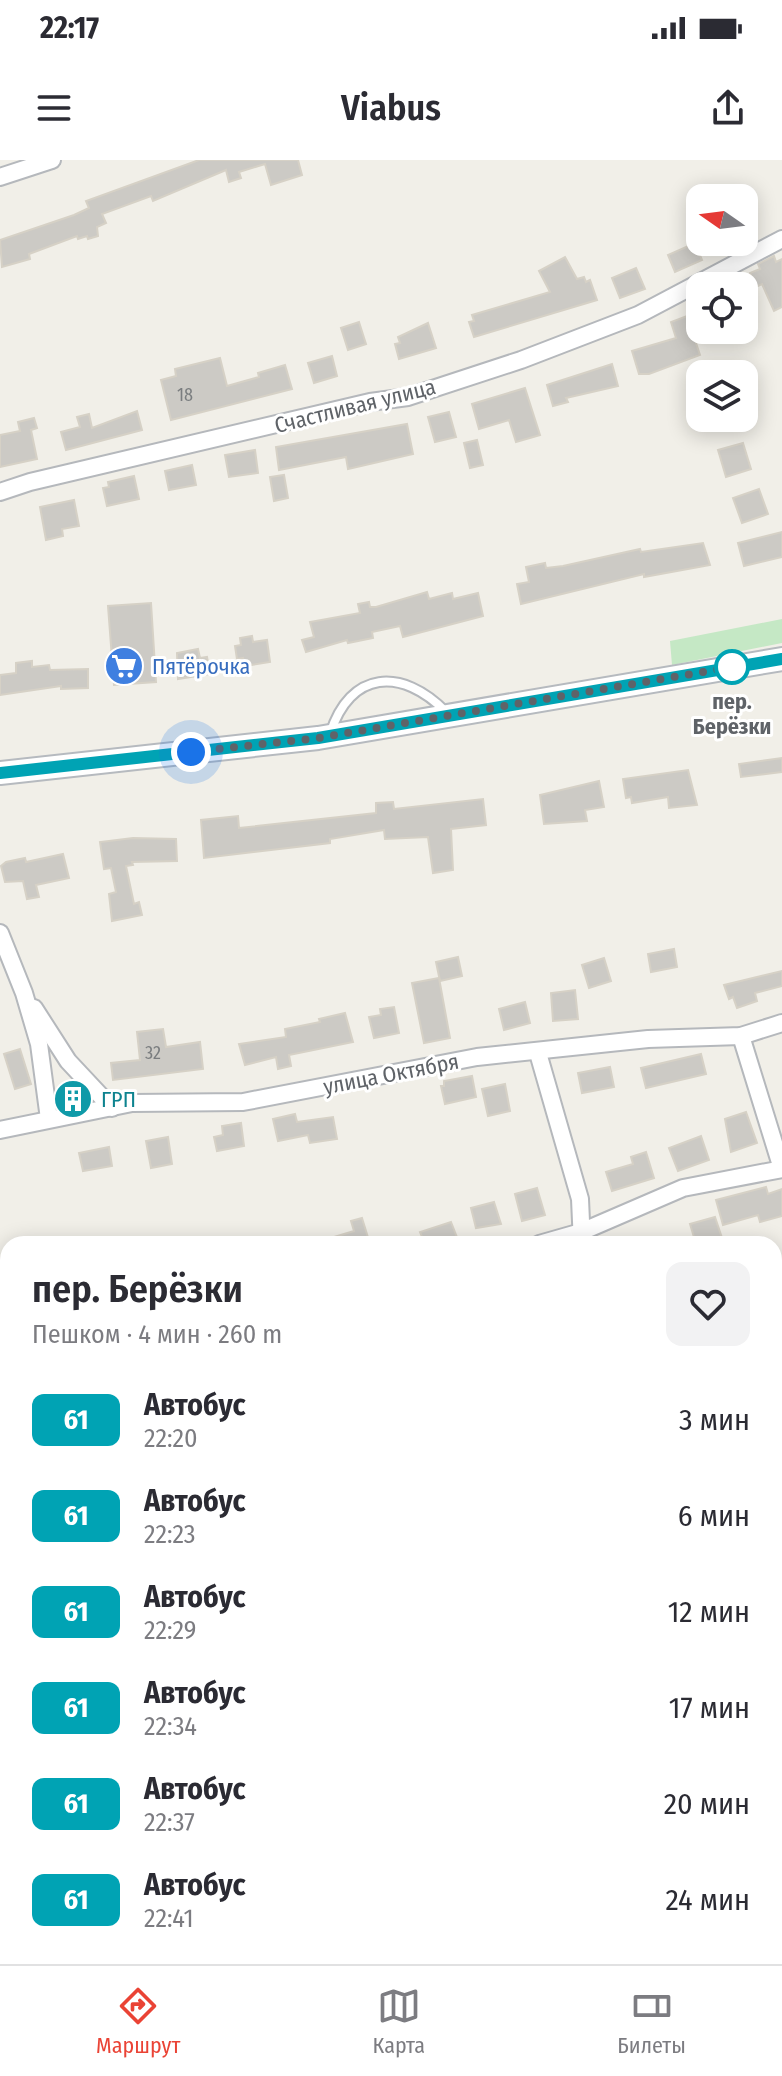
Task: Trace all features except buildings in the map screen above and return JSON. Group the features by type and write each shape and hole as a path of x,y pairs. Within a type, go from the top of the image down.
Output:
{"main road":[{"path":"0,773 329,736 782,659"}],"street":[{"path":"0,177 52,160"},
{"name":"Счастливая улица","path":"0,492 30,482 341,408 408,397 521,360 638,315 782,239"},
{"path":"0,933 24,993 39,1044 49,1119"},
{"path":"24,993 68,1061 112,1108"},
{"name":"улица Октября","path":"0,1130 132,1103 243,1102 477,1057 538,1053 648,1039 741,1036 782,1023"},
{"path":"586,1236 683,1188 782,1169 741,1036"},
{"path":"538,1053 580,1199 582,1236"}],"lane":[{"path":"329,736 346,697 390,681 410,684 426,692 450,715"}],"green space":[{"path":"782,619 782,643 672,665 670,641"}],"bus line":[{"name":"61","path":"0,773 318,738 782,659"}],"place":[{"name":"Пятёрочка","path":"124,666"},
{"name":"пер. Берёзки","path":"732,667"},
{"name":"ГРП","path":"73,1099"}],"route":[{"path":"191,752 318,738 732,667"}]}
